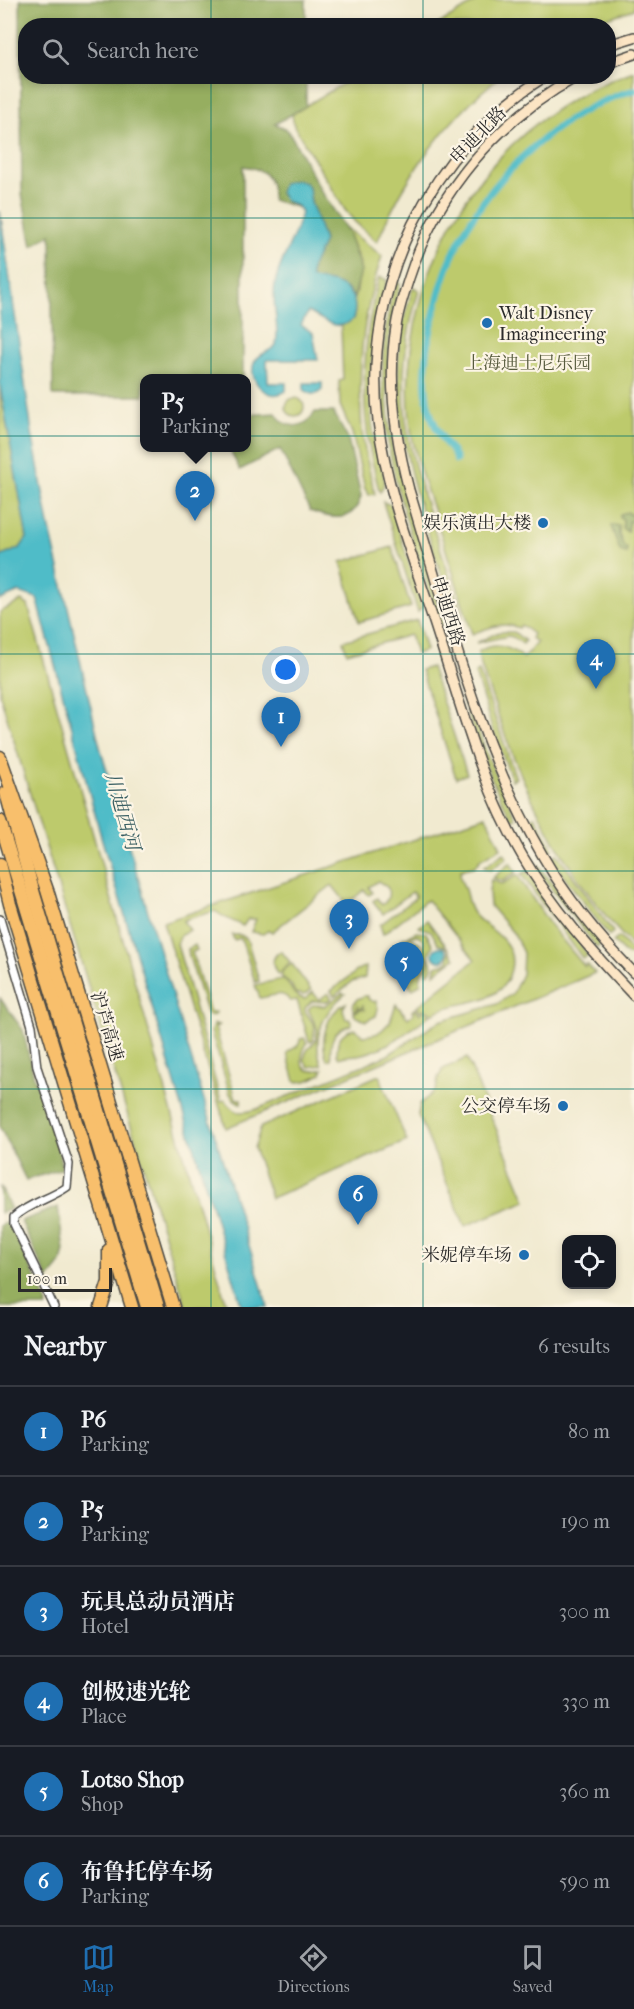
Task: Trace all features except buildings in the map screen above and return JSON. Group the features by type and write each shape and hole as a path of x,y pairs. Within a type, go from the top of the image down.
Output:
{"highway":[{"name":"沪芦高速","path":"0,757 47,890 173,1307"},
{"name":"沪芦高速","path":"0,766 34,894 158,1307"},
{"path":"0,821 147,1307"},
{"path":"0,864 132,1307"},
{"path":"73,1113 110,1253 109,1282 100,1307"},
{"path":"133,1175 178,1307"}],"street":[{"path":"616,43 634,37"},
{"path":"616,60 634,54"},
{"name":"申迪北路","path":"427,198 458,154 496,114 533,84"},
{"name":"申迪北路","path":"441,206 459,178 495,136 540,99 565,84"},
{"name":"申迪西路","path":"427,198 399,253 381,325 377,353 376,403 386,466 466,724 497,805 537,879 590,949 634,996"},
{"name":"申迪西路","path":"441,206 416,257 396,325 393,405 404,472 466,676 511,796 542,856 566,892 601,938 634,973"},
{"path":"0,919 32,1026 37,1067 69,1164 67,1187 54,1196 23,1209 14,1217 14,1224 54,1307"}],"green space":[{"path":"20,0 306,0 306,18 20,18"},
{"path":"479,0 634,0 634,9 608,18 449,18"},
{"name":"上海迪士尼乐园","path":"634,71 634,948 611,922 569,866 535,806 508,742 478,652 490,647 501,646 513,650 524,658 537,642 531,638 533,634 521,625 519,628 507,625 495,626 472,634 416,456 411,433 408,391 411,347 420,304 433,264 450,226 472,192 497,160 526,132 559,108 595,87 602,84 616,84 616,78"},
{"path":"21,84 306,84 306,106 275,124 286,129 292,137 320,189 348,232 361,271 354,297 339,285 311,278 311,269 324,241 311,202 309,188 286,201 299,208 272,200 271,185 263,172 243,166 243,374 140,374 140,396 53,396 51,234 32,246 22,194"},
{"path":"342,84 491,84 443,131 428,151 400,194 377,242 345,210 294,126 292,114"},
{"path":"346,228 382,256 370,300 361,363 362,430 375,494 369,495 365,489 352,433 340,405 339,381 343,380 341,326 353,319 360,263"},
{"path":"379,277 387,280 372,359 371,399 374,439 384,481 380,492 368,438 364,392 369,323"},
{"path":"395,282 400,284 390,326 387,395 389,421 394,454 446,622 440,625 400,498 390,456 384,414 382,372 386,328"},
{"path":"413,287 419,290 406,352 404,390 406,423 421,488 462,617 456,619 414,487 401,419 398,385 400,342"},
{"path":"0,386 27,538 20,548 0,557"},
{"path":"291,398 299,398 304,403 302,414 291,416 286,411 286,403"},
{"path":"315,412 333,412 348,439 361,496 358,505 347,515 334,517 310,511 280,449 240,470 231,452 251,452 251,415 276,413 285,423 296,426 311,418"},
{"path":"383,502 391,505 421,602 422,608 418,612"},
{"path":"628,512 630,515 634,514 634,521 629,521 628,532 623,529 623,519 620,518 620,514"},
{"path":"611,526 619,526 619,535 624,547 627,548 626,553 620,551"},
{"path":"392,547 411,607 359,622 341,562"},
{"path":"21,601 28,605 227,1307 186,1307 0,695 0,612"},
{"path":"417,620 426,650 416,654 410,635 347,653 343,641"},
{"path":"499,632 514,632 525,641 523,644 508,636 476,643"},
{"path":"431,667 467,774 456,778 421,670"},
{"path":"479,671 516,778 512,780 492,728 475,673"},
{"path":"460,677 488,757 516,818 512,820 487,769 457,678"},
{"path":"486,816 501,848 481,859 475,866 461,870 460,877 471,910 504,941 511,954 512,962 506,982 495,993 481,1000 441,1009 434,1013 424,1009 420,1011 417,1007 475,960 427,900 383,934 380,925 416,897 412,892 383,914 373,901 377,898 382,905 388,897 388,888 378,881 369,887 372,893 369,895 364,890 347,904 332,885 272,932 269,930 263,934 251,932 256,919 248,919 243,926 215,911 183,921 190,930 181,935 177,944 221,1101 225,1100 231,1108 238,1112 257,1109 388,1055 440,1021 497,1004 513,993 522,974 523,953 514,934 490,906 491,880 502,884 517,875 551,926 585,967 587,964 595,973 226,1128 163,922"},
{"path":"535,816 553,849 548,852 529,819"},
{"path":"504,853 507,858 490,870 484,867"},
{"path":"557,854 613,932 609,936 550,858"},
{"path":"510,863 516,872 503,881 493,878"},
{"path":"537,864 601,943 597,948 536,869"},
{"path":"527,871 588,955 583,959 521,874"},
{"path":"427,920 455,958 435,973 436,966 448,961 449,950 438,944 431,931 419,927"},
{"path":"416,932 426,933 433,945 429,954 432,969 428,974 426,971 428,959 423,954 424,940 417,935 403,941 402,939"},
{"path":"232,935 241,935 247,939 259,981 255,982 241,938 234,940"},
{"path":"619,937 634,955 627,955 613,942"},
{"path":"413,939 420,943 420,954 425,963 421,983 413,989 402,976 410,969 418,967 420,963 418,958 411,956 414,948 409,942"},
{"path":"195,945 197,950 192,952 210,1013 216,1012 215,1015 208,1016 206,1012 189,956 188,949"},
{"path":"281,951 290,962 278,975 273,962 275,956"},
{"path":"292,964 311,990 304,995 295,993 291,984 281,976 283,970"},
{"path":"366,967 365,978 352,982 334,996 331,991 361,968"},
{"path":"282,979 296,995 305,999 313,992 319,1000 328,993 331,997 326,1002 312,1001 305,1008 315,1026 311,1042 297,1000 290,1001 284,995 260,998 255,985"},
{"path":"342,993 345,994 325,1017 321,1026 318,1045 322,1065 309,1067 304,1060 307,1051 316,1040 317,1028 308,1009 313,1005 325,1006"},
{"path":"364,996 376,1001 378,1008 376,1016 366,1021 356,1017 353,1013 361,1009 366,1010 363,1004 362,1008 358,1009 358,1005 357,1010 353,1011 353,1005 357,999"},
{"path":"0,998 23,1030 34,1077 55,1133 62,1169 26,1180 0,1127"},
{"path":"346,1003 343,1009 346,1019 349,1018 352,1023 336,1033 331,1047 331,1059 327,1060 324,1044 326,1028 333,1013"},
{"path":"396,1004 408,1018 414,1013 412,1011 415,1008 420,1014 424,1011 431,1014 406,1033 378,1049 339,1058 337,1045 343,1034 355,1029 363,1036 376,1034 390,1022"},
{"path":"214,1024 219,1025 215,1027 236,1099 241,1099 241,1104 230,1094 211,1031"},
{"path":"304,1038 307,1043 302,1055 303,1065 309,1070 323,1069 321,1074 298,1082 295,1081 287,1053 297,1046 300,1039"},
{"path":"467,1058 526,1201 465,1226 418,1115 420,1104 436,1090 438,1078 443,1069"},
{"path":"379,1075 407,1141 271,1198 254,1148 261,1127"},
{"path":"0,1186 11,1209 0,1213"},
{"path":"58,1207 64,1250 61,1263 48,1280 21,1221"},
{"path":"9,1222 46,1300 47,1307 0,1307 0,1225"}],"water":[{"path":"296,180 306,183 309,188 311,202 324,241 311,269 311,277 343,287 354,300 355,312 353,319 342,325 336,325 308,312 301,325 313,333 318,360 267,360 268,383 286,383 286,391 273,394 261,388 254,377 253,370 258,357 276,345 274,287 301,212 297,206 286,201 280,193 283,183"},
{"path":"0,211 32,433 49,525 100,747 184,1035 268,1307 242,1307 102,840 37,598 19,592 0,600 0,557 20,548 27,538 0,386"},
{"path":"304,383 322,383 322,390 317,394 311,394 304,390"},
{"path":"440,947 445,949 447,954 445,959 440,961 435,959 433,954 435,949"}],"waterway":[{"path":"456,460 432,417 428,404 426,381 427,354 433,318 452,257 483,203 525,154 550,133 577,115 605,100 634,90"}],"place":[{"name":"Walt Disney Imagineering","path":"487,323"},
{"name":"P5","path":"195,521"},
{"name":"娱乐演出大楼","path":"543,523"},
{"name":"创极速光轮","path":"596,689"},
{"name":"P6","path":"281,747"},
{"name":"玩具总动员酒店","path":"349,949"},
{"name":"Lotso Shop","path":"404,992"},
{"name":"公交停车场","path":"563,1106"},
{"name":"布鲁托停车场","path":"358,1225"},
{"name":"米妮停车场","path":"524,1255"}],"water label":[{"name":"川迪西河","path":"123,811"}]}
